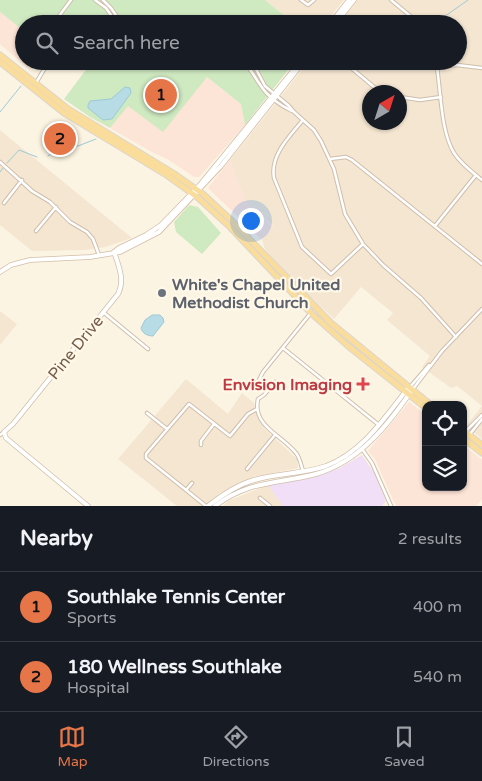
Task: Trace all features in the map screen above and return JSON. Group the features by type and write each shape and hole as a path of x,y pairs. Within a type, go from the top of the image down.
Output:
{"main road":[{"path":"0,54 15,67"},
{"path":"0,62 84,126 195,191"},
{"path":"18,70 52,98"},
{"path":"13,73 30,83 36,84"},
{"path":"37,92 52,98 176,174 221,218 245,238 331,324"},
{"path":"245,238 311,312 354,350 425,401"},
{"path":"311,312 317,313 331,324 422,404"},
{"path":"467,435 482,445"},
{"path":"467,436 482,452"}],"street":[{"path":"60,15 72,0"},
{"path":"95,0 106,8 111,15"},
{"path":"103,0 116,15"},
{"path":"301,0 309,4 314,0"},
{"path":"337,15 349,0"},
{"path":"342,15 354,0"},
{"path":"391,0 409,15"},
{"path":"467,66 482,68"},
{"path":"36,84 43,70"},
{"path":"252,70 261,86 294,112 318,136 330,159 345,214 362,244 421,298 456,337"},
{"path":"257,70 265,86 274,96"},
{"path":"0,272 11,265 30,260 120,252 160,232 295,70"},
{"path":"354,70 372,85"},
{"path":"437,70 446,131 451,147 463,165 482,180"},
{"path":"30,80 41,74"},
{"path":"407,98 420,100 441,97"},
{"path":"303,120 280,150 275,159 273,169 274,178 300,244 309,255 331,274 362,244"},
{"path":"330,159 338,157 352,160 482,264"},
{"path":"0,162 32,191 56,207 70,222 87,232 93,239 99,255"},
{"path":"435,226 476,175"},
{"path":"4,203 22,180"},
{"path":"36,231 56,207"},
{"name":"Pine Drive","path":"2,434 13,424 118,294 121,286 121,277 114,252"},
{"path":"215,506 237,492 255,485 334,465 361,448 430,364 482,309"},
{"path":"103,312 148,349"},
{"path":"256,386 263,372 311,312"},
{"path":"283,348 381,426"},
{"path":"275,382 258,399 257,409 265,426 297,454 303,474"},
{"path":"257,409 248,414 230,436 189,404 145,456 207,506 222,494 247,483 269,477 303,474"},
{"path":"147,413 167,429"},
{"path":"467,432 482,414"},
{"path":"467,432 482,419"},
{"path":"201,445 201,441 214,424"},
{"path":"2,434 88,506"},
{"path":"247,469 275,435"},
{"path":"361,448 372,463 391,506"},
{"path":"186,490 192,483"},
{"path":"260,498 270,506"}],"shaded area":[{"path":"265,0 344,0 332,15 284,15"},
{"path":"358,0 482,0 482,406 457,386 451,388 422,367 430,356 387,320 393,313 361,287 334,319 303,290 265,249 262,240 273,226 245,200 230,160 302,70 467,70 467,15 346,15"},
{"path":"0,12 15,24 15,57 0,44"},
{"path":"207,77 241,104 245,125 199,177 194,177 169,160 110,128 128,105 185,103"},
{"path":"0,130 132,238 105,247 86,250 32,251 0,225"},
{"path":"230,160 245,200 273,227 262,240 208,188"},
{"path":"0,311 17,324 0,345"},
{"path":"186,379 228,414 242,393 254,403 257,417 265,429 297,459 298,468 253,477 220,493 205,506 177,506 118,459"},
{"path":"409,402 422,412 422,491 467,491 467,448 482,460 482,499 476,506 397,506 375,459 368,451"},
{"path":"482,406 482,439 467,425"},
{"path":"362,455 374,473 386,501 382,506 283,506 268,485 316,477 340,468"},
{"path":"268,485 283,506 223,506 228,501"}],"green space":[{"path":"0,0 265,0 284,15 15,15 15,24 0,12"},
{"path":"86,70 288,70 245,125 241,104 207,77 163,132 128,106 110,128 64,99"},
{"path":"189,205 198,207 221,233 202,254 176,232 174,222"}],"water":[{"path":"125,87 130,88 131,93 112,119 103,120 88,108 90,101 111,99"},
{"path":"152,315 160,315 164,322 153,336 145,334 141,328 145,320"}],"waterway":[{"path":"447,15 468,0"},
{"path":"0,112 21,86"},
{"path":"48,156 59,149 78,146 96,139"},
{"path":"7,163 19,150 37,157"},
{"path":"0,172 3,168"}],"place":[{"name":"Southlake Tennis Center","path":"161,95"},
{"name":"180 Wellness Southlake","path":"60,139"},
{"name":"White's Chapel United Methodist Church","path":"162,293"},
{"name":"Envision Imaging","path":"363,384"}]}
